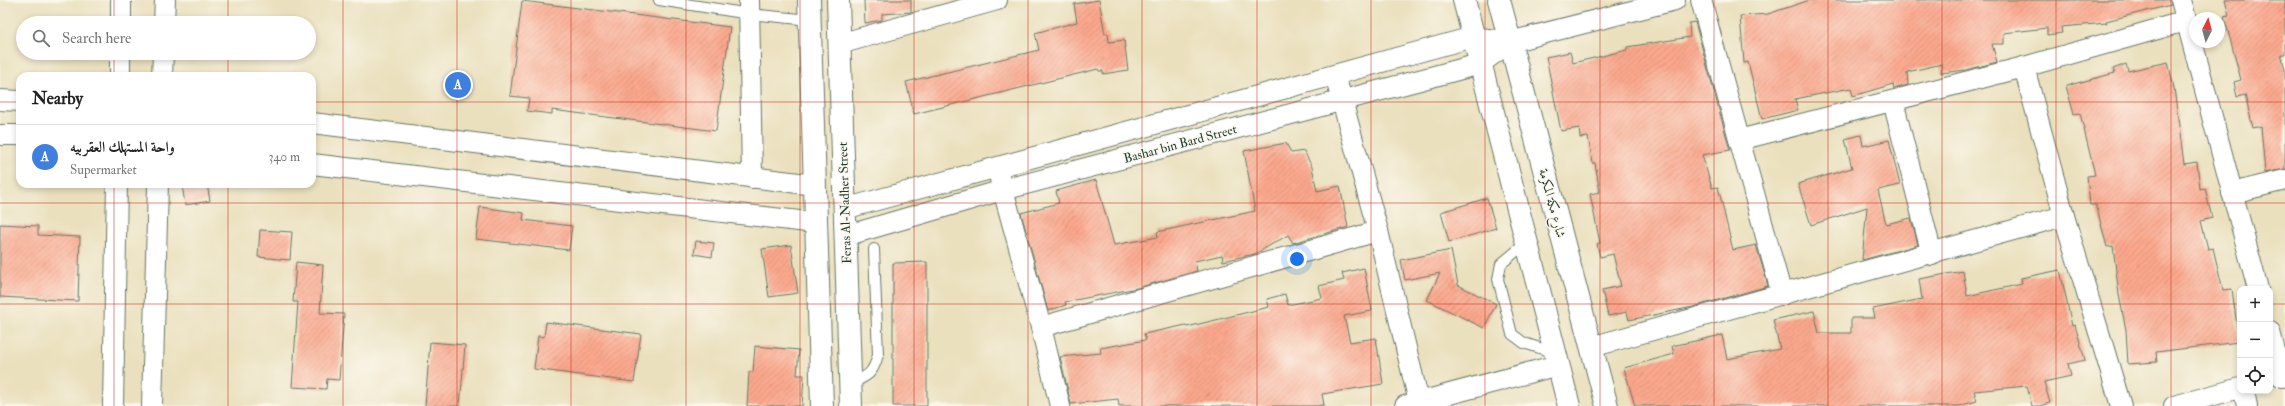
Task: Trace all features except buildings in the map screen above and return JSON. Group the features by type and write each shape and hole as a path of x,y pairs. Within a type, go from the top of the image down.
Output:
{"main road":[{"name":"Feras Al-Nadher Street","path":"838,0 851,406"},
{"path":"1464,0 1569,406"},
{"name":"شارع مكة المكرمة","path":"1499,0 1607,406"},
{"path":"810,10 822,406"}],"street":[{"path":"121,0 121,16"},
{"path":"164,16 165,0"},
{"path":"839,44 997,0"},
{"name":"Bashar bin Bard Street","path":"845,236 1003,190 1342,99 1480,64 1510,42 1675,0"},
{"path":"1700,0 1782,295"},
{"path":"2181,0 2257,286"},
{"path":"749,7 752,178"},
{"path":"1740,140 2024,67 2186,20"},
{"name":"Bashar bin Bard Street","path":"844,209 1473,37 1510,42"},
{"path":"120,60 120,72"},
{"path":"162,72 163,60"},
{"path":"2024,67 2064,216 2121,406"},
{"path":"1335,74 1378,231 1412,404 1556,359"},
{"path":"0,100 16,101"},
{"path":"1893,101 1932,255"},
{"path":"316,124 815,185"},
{"path":"0,135 16,135"},
{"path":"316,164 816,224"},
{"path":"997,167 1041,326 1060,406"},
{"path":"2232,193 2285,180"},
{"path":"113,406 117,188"},
{"path":"152,406 158,188"},
{"path":"1591,348 1932,255 2064,216"},
{"path":"1041,326 1378,231"},
{"path":"2273,347 2279,378"},
{"path":"2174,406 2237,389"},
{"path":"2245,394 2247,406"}],"lane":[{"path":"659,0 810,10"},
{"path":"1526,243 1501,264 1498,279 1512,334 1524,343 1556,359"},
{"path":"850,384 869,375 875,367 878,355 874,249"}],"place":[{"name":"واحة المستهلك العقربيه","path":"458,85"}]}
